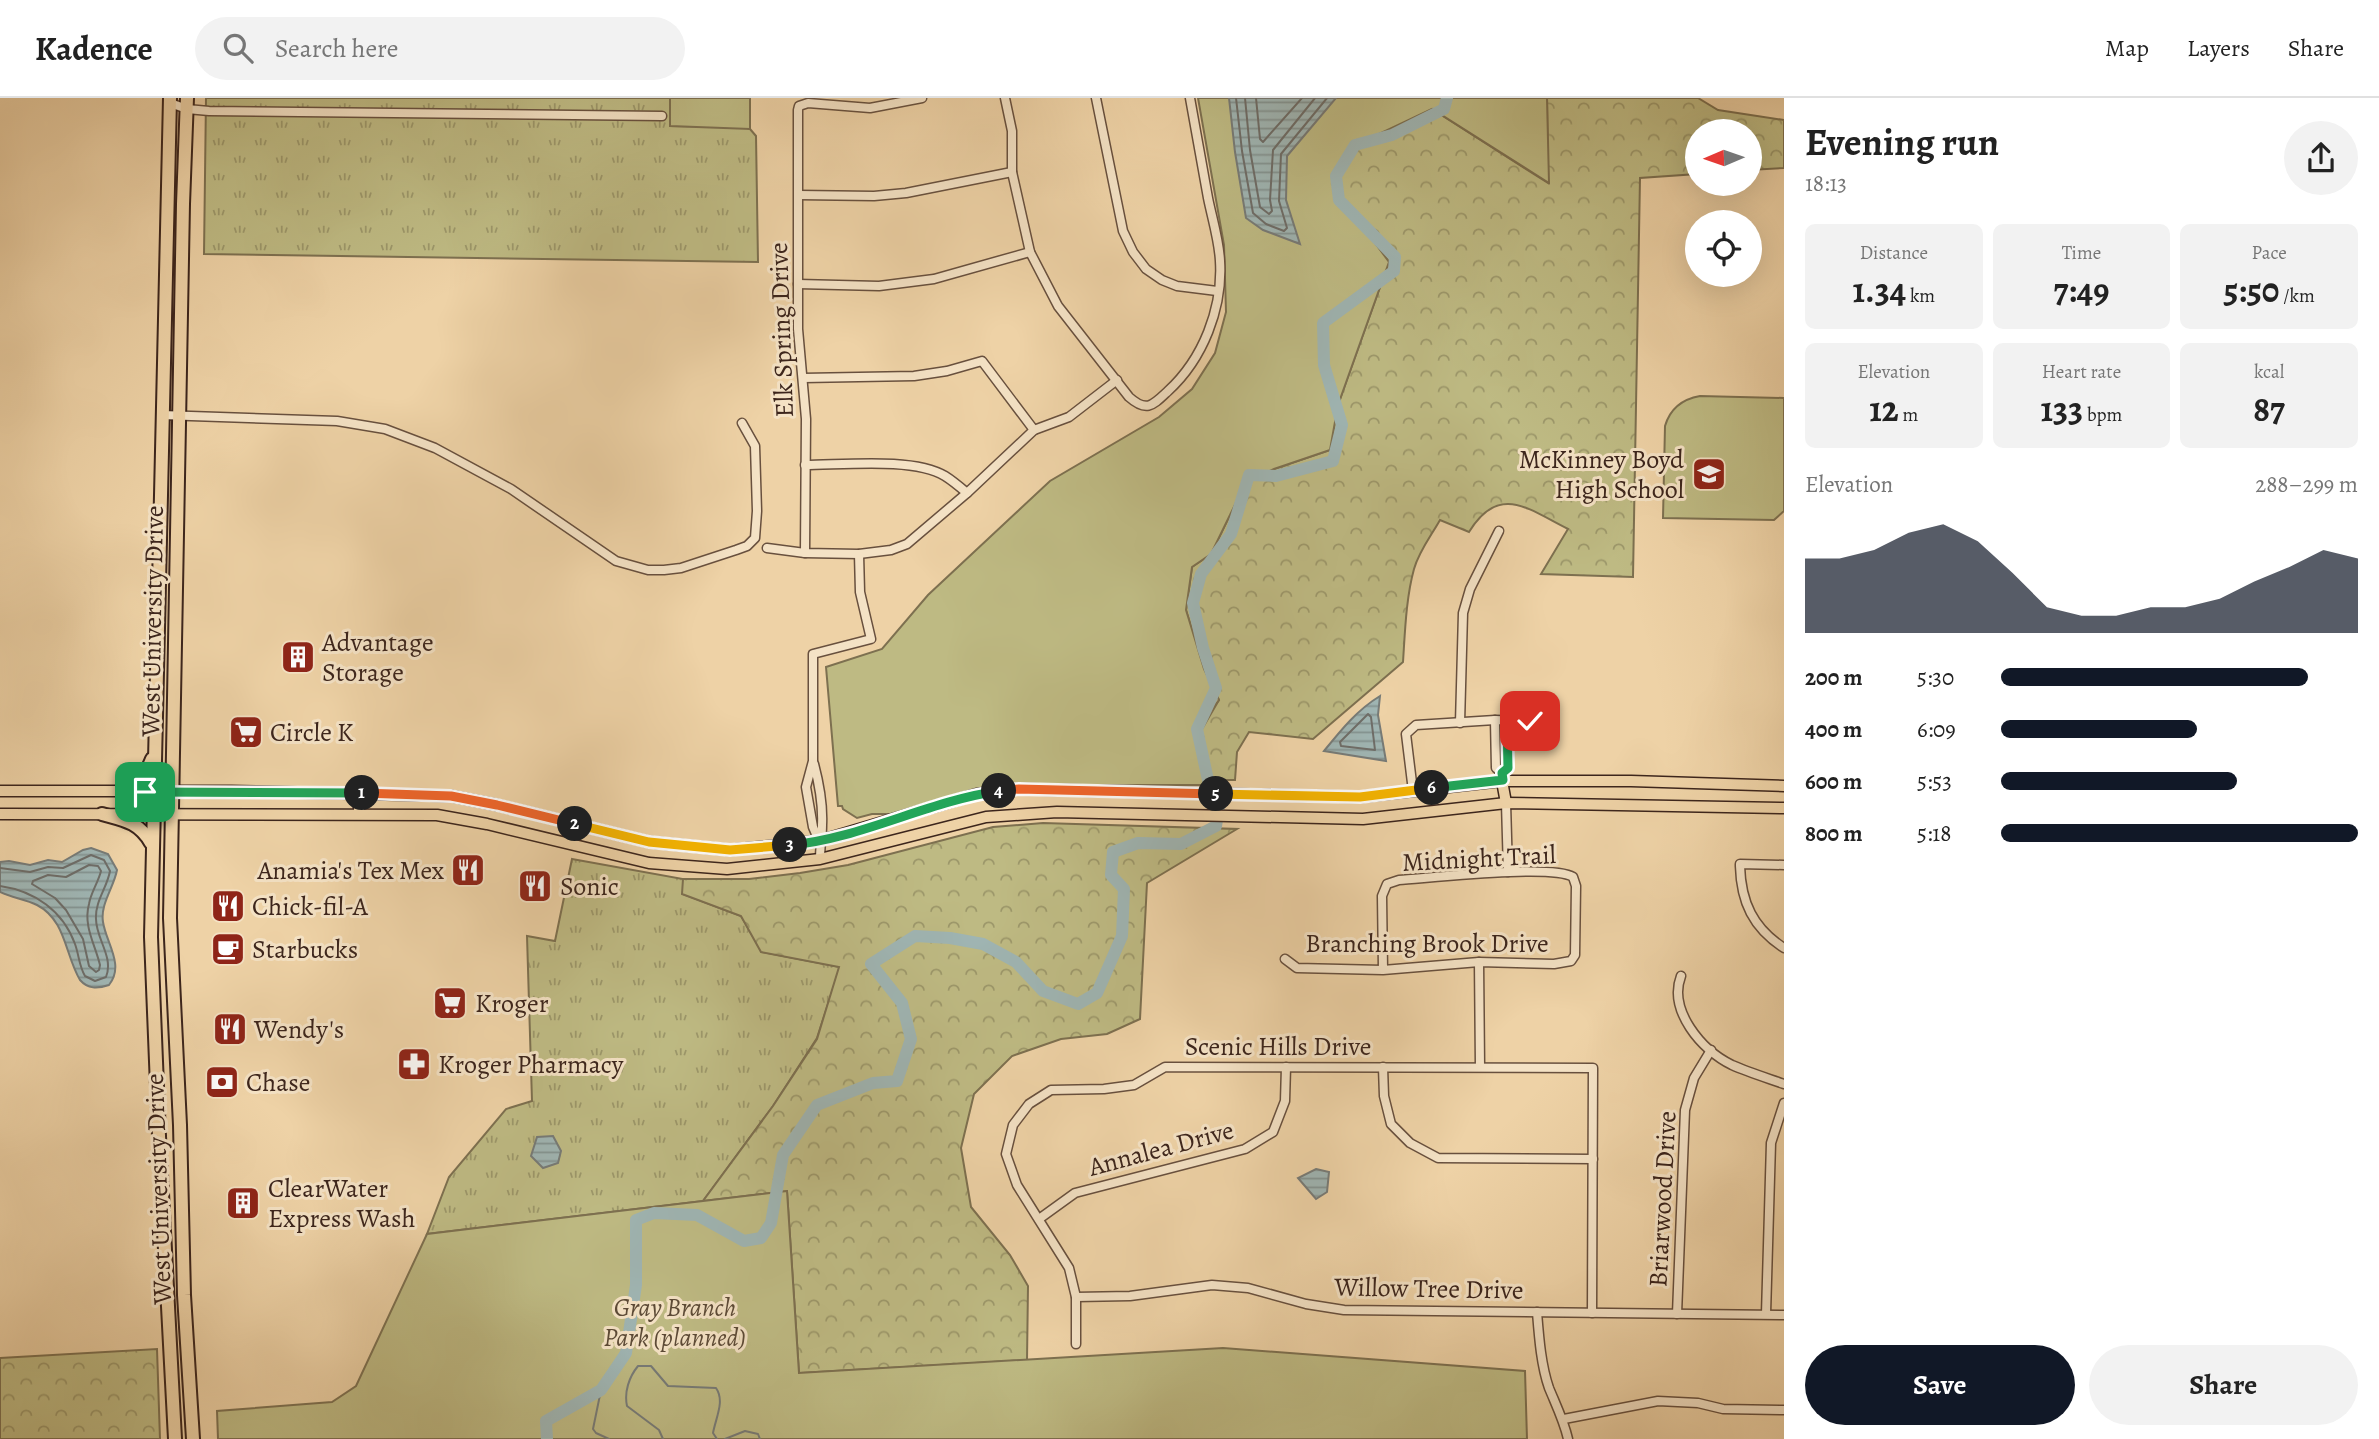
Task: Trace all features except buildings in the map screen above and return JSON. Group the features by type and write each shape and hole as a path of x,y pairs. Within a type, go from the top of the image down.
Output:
{"highway":[{"name":"West University Drive","path":"170,101 152,814 151,982 175,1439"},
{"name":"West University Drive","path":"187,103 170,814 170,968 178,1079 184,1278 193,1438"},
{"path":"157,618 174,619"},
{"path":"121,792 136,786 142,780 154,752"},
{"path":"102,814 132,822 144,831 152,845"},
{"path":"168,1293 180,1304 186,1421 193,1438"}],"main road":[{"path":"0,791 451,796 649,842 730,850 820,841 977,794 1019,789 1360,797 1502,777 1784,786"},
{"path":"1502,777 1507,803"},
{"path":"359,793 359,814"},
{"path":"0,814 437,815 488,824 649,863 727,869 820,859 986,817 1057,812 1363,818 1507,803 1784,808"},
{"path":"526,833 531,814"}],"street":[{"name":"Elk Spring Drive","path":"805,553 806,419 798,329 799,106 807,103 870,108 922,98"},
{"path":"1005,98 1012,131 1012,172 1030,252 1058,306 1129,397 1144,407 1157,401 1177,382 1204,344 1213,322 1220,261 1190,98"},
{"path":"1096,98 1123,231 1133,252 1146,269 1162,280 1177,286 1217,291"},
{"path":"170,101 237,112 662,116"},
{"path":"799,195 874,196 906,193 1012,172"},
{"path":"798,284 879,286 934,279 1030,252"},
{"path":"803,378 914,376 947,371 982,361 1034,430"},
{"path":"766,548 805,553 859,554 891,550 907,544 967,493 1034,430 1069,417 1116,380"},
{"path":"162,415 337,421 356,423 404,436 435,448 511,489 608,556 648,570 681,568 747,546 755,538 755,446 742,423"},
{"path":"805,465 901,464 921,467 944,475 967,493"},
{"path":"1460,723 1463,613 1470,589 1499,531"},
{"path":"820,841 813,827 806,787 813,761 813,654 871,639 860,592 859,554"},
{"path":"1495,720 1496,768 1502,777 1508,768 1507,721"},
{"path":"1413,791 1406,734 1416,725 1495,720 1530,721"},
{"path":"813,761 819,783 822,826 820,859"},
{"path":"1507,803 1508,872"},
{"path":"1784,865 1740,863 1741,885 1750,915 1770,939 1784,948"},
{"name":"Midnight Trail","path":"1383,970 1382,896 1387,884 1399,880 1508,872 1561,872 1573,877 1576,886 1575,956 1571,961"},
{"name":"Branching Brook Drive","path":"1285,959 1297,968 1383,970 1479,962 1555,964 1571,961"},
{"path":"1479,962 1480,1067"},
{"path":"1681,976 1676,989 1678,1004 1691,1029 1711,1050 1730,1064 1784,1084"},
{"name":"Briarwood Drive","path":"1677,1314 1685,1110 1695,1078 1711,1050"},
{"name":"Scenic Hills Drive","path":"1039,1219 1017,1185 1006,1154 1013,1125 1029,1104 1051,1090 1104,1089 1134,1085 1165,1067 1593,1068 1593,1159"},
{"name":"Annalea Drive","path":"1039,1219 1075,1192 1245,1149 1264,1138 1273,1132 1285,1101 1286,1067"},
{"path":"1383,1067 1384,1096 1391,1124 1410,1143 1438,1158 1593,1159 1592,1313"},
{"path":"1766,1314 1771,1143 1784,1103"},
{"path":"1039,1219 1069,1268 1076,1297 1076,1344"},
{"name":"Willow Tree Drive","path":"1076,1297 1130,1296 1212,1285 1248,1288 1306,1304 1344,1310 1784,1315"},
{"path":"1537,1312 1548,1386 1563,1419 1568,1439"},
{"path":"1563,1419 1658,1401 1698,1403 1723,1409 1784,1410"}],"green space":[{"path":"206,98 670,98 671,126 743,127 750,129 756,136 758,262 204,254"},
{"path":"670,98 750,98 750,129 670,126"},
{"path":"1198,98 1547,98 1549,183 1432,109 1364,141 1332,184 1389,262 1338,405 1330,450 1274,469 1246,482 1211,554 1192,567 1186,610 1204,669 1219,700 1204,719 1195,741 1213,785 1032,785 897,814 872,814 857,818 842,806 838,806 826,667 882,649 928,595 1050,481 1159,417 1192,389 1215,353 1226,312 1224,245"},
{"path":"1547,98 1698,98 1718,110 1784,120 1784,168 1762,169 1762,119 1685,119 1685,175 1640,178 1633,577 1541,574 1568,529 1527,508 1503,504 1492,508 1480,517 1469,532 1440,520 1416,562 1411,580 1403,662 1313,739 1249,732 1237,752 1235,780 1208,780 1195,741 1219,700 1204,669 1186,610 1192,567 1211,554 1246,482 1274,469 1330,450 1338,405 1389,262 1332,184 1364,141 1432,109 1548,183"},
{"path":"1700,396 1784,398 1784,511 1774,520 1663,518 1665,426 1678,406"},
{"path":"1043,823 1237,829 1147,883 1140,1019 1107,1034 1061,1039 1012,1056 974,1094 961,1148 971,1207 1010,1255 1028,1286 1027,1360 799,1373 787,1191 703,1201 773,1106 817,1039 839,967 761,952 741,916 682,894 683,879 749,879 800,873 848,865 993,827"},
{"path":"572,859 683,879 683,894 741,916 762,952 840,967 817,1038 773,1106 703,1201 427,1234 449,1177 506,1109 532,1101 527,936 555,941"},
{"name":"Gray Branch Park (planned)","path":"787,1191 799,1373 1223,1348 1525,1371 1527,1439 218,1439 217,1411 332,1402 356,1386 427,1234"},
{"path":"157,1349 160,1439 0,1439 0,1358"}],"water":[{"path":"1229,98 1336,98 1287,156 1286,200 1300,244 1263,230 1246,218"},
{"path":"1380,696 1378,715 1386,761 1324,751 1357,714"},
{"path":"91,848 108,854 117,870 103,915 115,970 109,985 97,988 80,980 64,939 47,912 37,905 0,892 0,862 30,865 48,860 62,862"},
{"path":"553,1136 561,1151 558,1163 543,1168 531,1156 537,1137"},
{"path":"1316,1169 1329,1172 1327,1192 1316,1199 1298,1178"}],"waterway":[{"path":"547,1439 546,1421 601,1390 626,1353 636,1285 636,1220 654,1213 697,1215 744,1241 761,1238 771,1223 783,1155 817,1105 873,1083 897,1081 911,1039 902,1003 871,964 915,936 950,938 983,944 1016,962 1043,991 1078,1004 1097,993 1122,936 1124,889 1111,875 1113,852 1138,843 1181,844 1216,826 1219,807 1208,780 1197,729 1216,688 1203,648 1193,603 1201,574 1231,534 1249,475 1276,476 1333,461 1342,425 1324,365 1323,323 1394,271 1395,257 1339,200 1336,176 1355,145 1392,135 1444,109 1447,98"},
{"path":"663,1439 659,1430 627,1406 628,1385 638,1366 651,1366 668,1386 716,1388 720,1404 713,1433 717,1439"},
{"path":"601,1390 593,1429 609,1439"},
{"path":"725,1439 745,1431 758,1434 760,1439"}],"place":[{"name":"McKinney Boyd High School","path":"1709,474"},
{"name":"Advantage Storage","path":"298,657"},
{"name":"Circle K","path":"246,732"},
{"name":"Anamia's Tex Mex","path":"468,870"},
{"name":"Sonic","path":"535,886"},
{"name":"Chick-fil-A","path":"228,906"},
{"name":"Starbucks","path":"228,949"},
{"name":"Kroger","path":"450,1003"},
{"name":"Wendy's","path":"230,1029"},
{"name":"Kroger Pharmacy","path":"414,1064"},
{"name":"Chase","path":"222,1082"},
{"name":"ClearWater Express Wash","path":"243,1203"}],"route":[{"path":"145,792 451,796 649,842 730,850 820,841 977,794 1019,789 1360,797 1503,780 1502,773 1508,768 1507,721 1530,721"}]}
